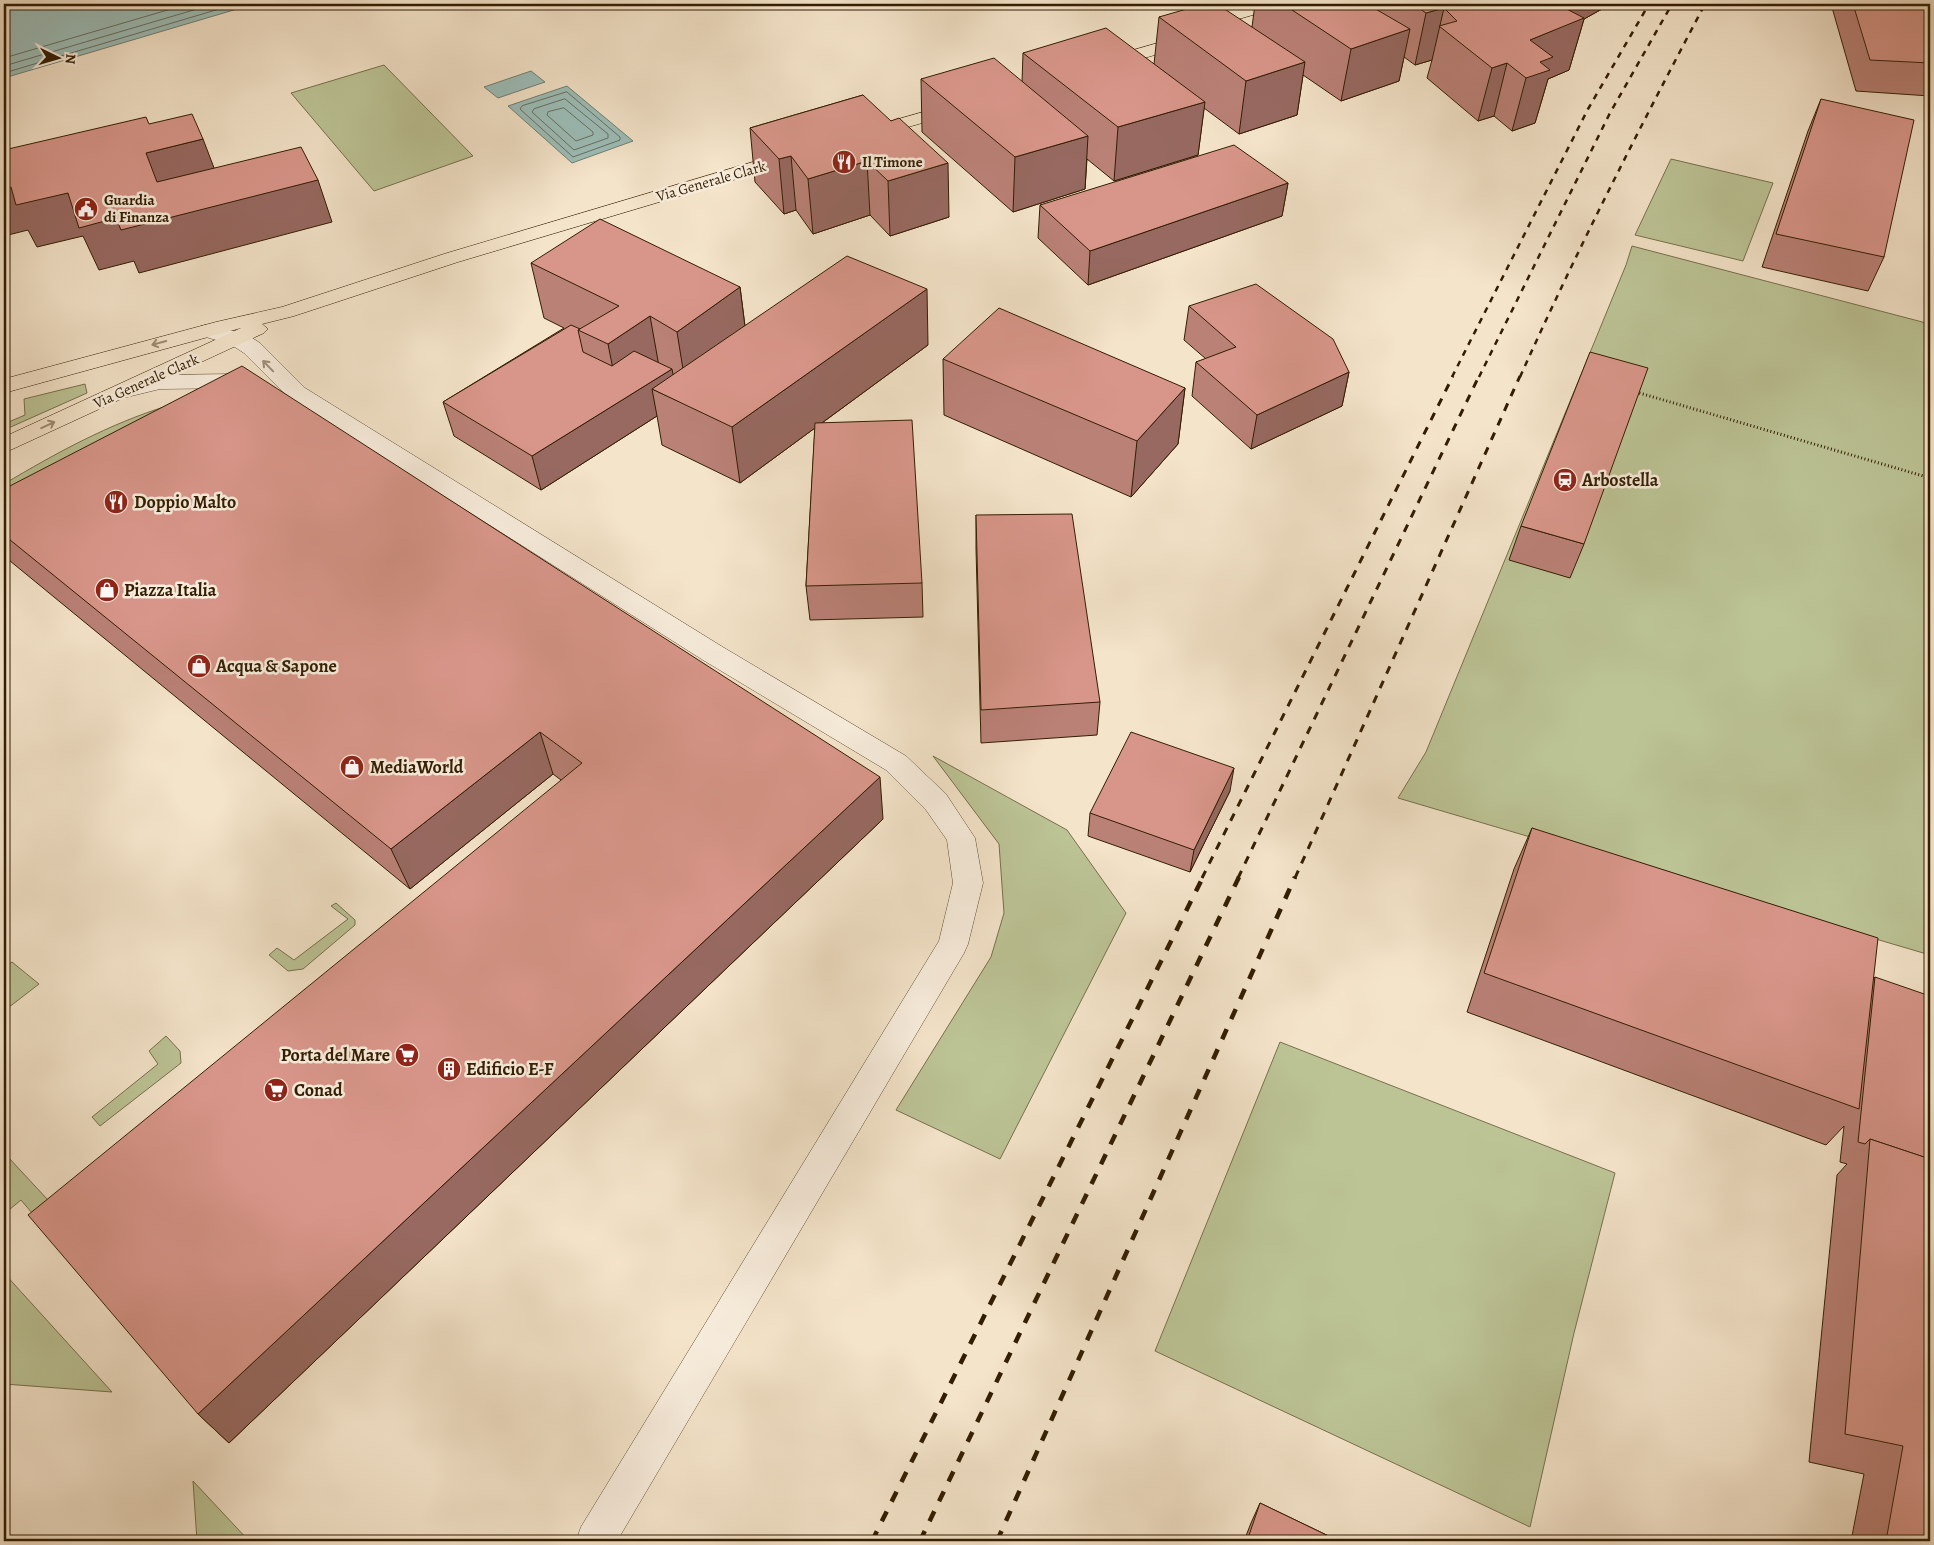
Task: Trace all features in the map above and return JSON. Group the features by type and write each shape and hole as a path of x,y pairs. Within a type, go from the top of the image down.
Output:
{"main road":[{"path":"1084,70 1310,4"},
{"path":"851,139 973,103"},
{"name":"Via Generale Clark","path":"4,386 206,330 287,312 450,258 803,153"},
{"name":"Via Generale Clark","path":"4,446 238,339 287,312"}],"lane":[{"path":"206,330 238,339 252,348 297,393 712,653 896,763 936,802 961,838 968,883 953,944 595,1541"},
{"path":"128,390 160,382 239,381 297,393"}],"path":[{"path":"1628,390 1930,478"}],"green space":[{"path":"384,65 473,156 374,191 291,93"},
{"path":"1671,159 1773,183 1743,261 1635,235"},
{"name":"Arbostella","path":"1632,246 1930,324 1930,955 1398,798 1426,752 1626,265"},
{"path":"85,384 87,393 4,430 4,424 25,415 24,399"},
{"path":"167,406 4,514 4,484 83,440 124,421"},
{"path":"933,756 1067,830 1126,913 1000,1159 896,1110 991,957 1004,913 999,844"},
{"path":"336,903 355,920 355,925 303,969 288,971 269,955 277,948 294,960 348,919 331,906"},
{"path":"12,962 39,984 4,1011 4,987 9,983 4,977 4,968"},
{"path":"166,1036 180,1051 181,1063 100,1126 92,1117 158,1064 149,1051"},
{"path":"1280,1042 1615,1173 1574,1333 1530,1527 1155,1351"},
{"path":"8,1157 48,1200 32,1213 21,1200 4,1214 4,1161"},
{"path":"4,1273 112,1392 4,1384"},
{"path":"193,1481 249,1541 197,1541"}],"water":[{"path":"4,4 254,4 4,78"},
{"path":"531,71 545,82 498,98 484,87"},
{"path":"567,86 633,141 572,163 508,106"}],"building":[{"path":"1204,4 1217,4 1305,62 1246,81 1159,17"},
{"path":"1283,4 1367,4 1410,29 1351,49"},
{"path":"1413,4 1473,4 1483,9 1500,4 1557,4 1584,18 1530,40 1553,57 1540,62 1550,70 1526,78 1507,63 1492,68 1439,26 1457,21 1444,8 1426,13"},
{"path":"1853,4 1926,4 1930,14 1930,63 1870,60"},
{"path":"1106,28 1205,102 1118,127 1023,53"},
{"path":"994,58 1088,136 1015,157 921,79"},
{"path":"863,95 891,121 899,118 948,163 888,181 867,161 808,179 791,156 779,159 750,128"},
{"path":"1821,99 1914,120 1884,257 1776,234"},
{"path":"192,114 203,139 146,153 157,182 301,147 318,180 121,230 116,218 79,228 68,193 16,205 11,187 4,189 4,150 146,117 149,124"},
{"path":"1234,145 1288,183 1090,251 1040,205"},
{"path":"600,219 740,287 677,332 650,316 608,344 578,330 619,306 531,263"},
{"path":"847,256 927,289 732,427 652,389"},
{"path":"1256,284 1333,339 1349,372 1257,415 1196,362 1236,347 1189,306"},
{"path":"999,308 1185,388 1137,441 943,359"},
{"path":"571,325 580,329 578,330 583,352 612,366 634,351 672,369 532,456 443,402"},
{"path":"1590,352 1648,368 1584,544 1521,526"},
{"name":"Edificio E-F","path":"242,366 880,777 198,1414 28,1215 582,763 540,732 391,849 4,535 4,489"},
{"path":"912,420 922,583 806,586 815,423"},
{"path":"1072,514 1100,702 981,710 976,515"},
{"path":"1131,732 1234,768 1194,850 1090,813"},
{"path":"1532,828 1878,938 1859,1109 1484,973"},
{"path":"1875,977 1930,996 1930,1159 1870,1139 1865,1144 1858,1142"},
{"path":"1870,1139 1930,1159 1930,1541 1886,1541 1903,1446 1845,1434"},
{"path":"1260,1503 1339,1541 1247,1541"},
{"path":"1800,1536 1814,1541 1799,1541"}],"railway":[{"path":"1452,377 1588,109 1649,4"},
{"path":"1479,377 1610,113 1672,4"},
{"path":"1520,377 1610,189 1705,4"},
{"path":"1202,878 1453,376"},
{"path":"1238,878 1479,376"},
{"path":"1295,878 1520,376"},
{"path":"872,1541 1203,877"},
{"path":"920,1541 1239,877"},
{"path":"997,1541 1295,877"}],"place":[{"name":"Il Timone","path":"844,162"},
{"name":"Guardia di Finanza","path":"86,209"},
{"name":"Arbostella","path":"1565,480"},
{"name":"Doppio Malto","path":"116,502"},
{"name":"Piazza Italia","path":"107,590"},
{"name":"Acqua & Sapone","path":"199,666"},
{"name":"MediaWorld","path":"352,767"},
{"name":"Porta del Mare","path":"407,1055"},
{"name":"Edificio E-F","path":"449,1069"},
{"name":"Conad","path":"276,1090"}]}
